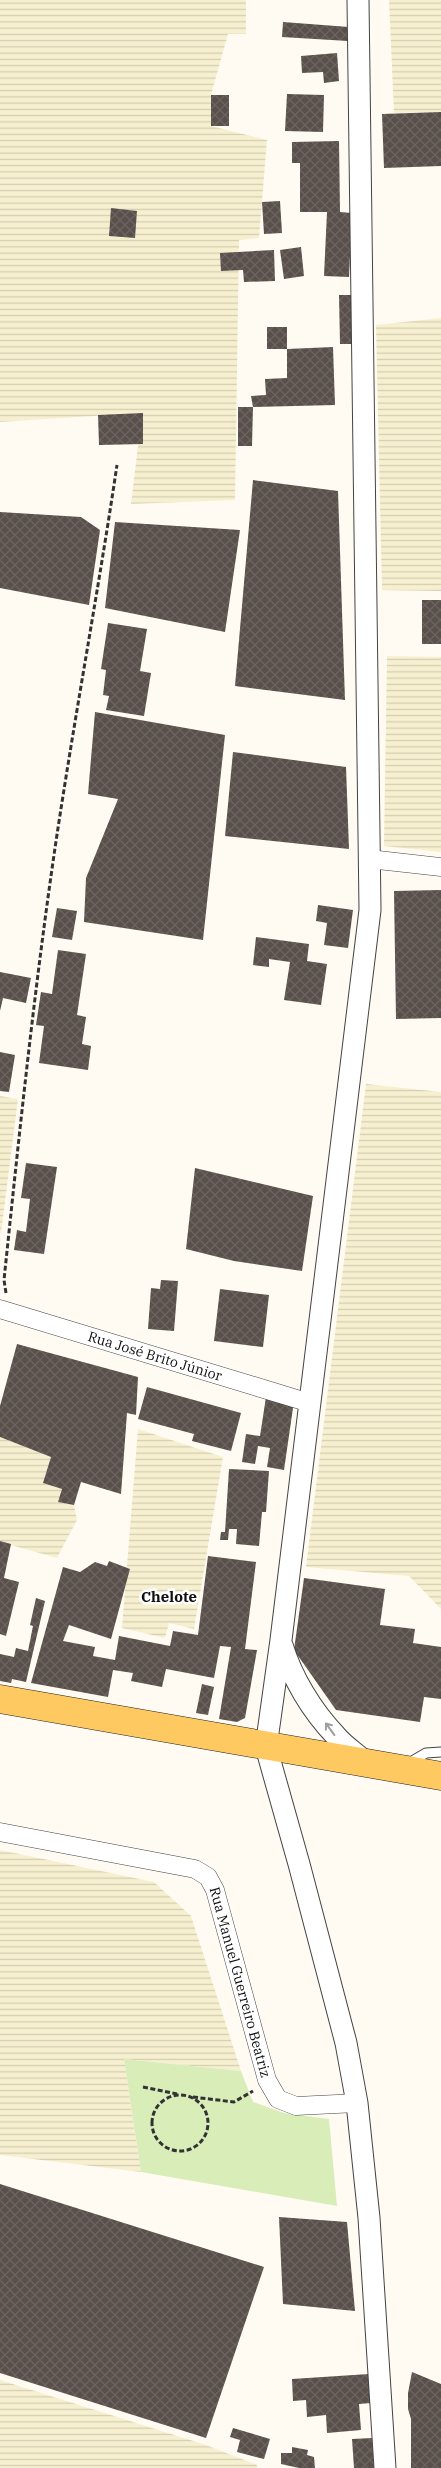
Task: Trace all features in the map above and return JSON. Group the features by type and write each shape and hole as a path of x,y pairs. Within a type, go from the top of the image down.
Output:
{"main road":[{"path":"0,1699 266,1747 441,1776"}],"street":[{"path":"358,0 370,910 281,1640 266,1747 346,2043 357,2103 369,2218 385,2468"},
{"path":"369,859 441,867"},
{"name":"Rua José Brito Júnior","path":"4,1310 310,1403"},
{"path":"281,1640 290,1670 307,1697 335,1736 365,1762"},
{"name":"Rua Manuel Guerreiro Beatriz","path":"0,1832 195,1869 208,1877 215,1890 268,2080 278,2099 296,2106 357,2103"}],"lane":[{"path":"398,1768 417,1760 441,1745"},
{"path":"426,1753 441,1752"}],"path":[{"path":"4,1310 4,1280 55,848 95,613 117,465"},
{"path":"143,2087 186,2096 234,2102 268,2080"},
{"path":"186,2096 202,2105 206,2113 207,2131 197,2146 189,2150 171,2150 163,2146 152,2130 154,2111 168,2098 186,2096"}],"shaded area":[{"path":"0,0 246,0 246,34 228,34 211,95 211,126 267,140 259,238 239,240 235,500 131,504 142,413 0,422"},
{"path":"389,0 441,0 441,112 394,113"},
{"path":"441,318 441,591 382,590 376,325"},
{"path":"387,656 441,657 441,852 384,846"},
{"path":"366,1084 441,1092 441,1609 409,1576 306,1567"},
{"path":"0,1096 18,1099 1,1233 0,1233"},
{"path":"138,1429 223,1457 194,1629 169,1623 165,1638 122,1628"},
{"path":"0,1437 51,1457 43,1483 62,1489 59,1502 74,1505 77,1520 57,1558 0,1542"},
{"path":"0,1850 154,1882 191,1916 241,2071 124,2059 141,2172 0,2155"},
{"path":"0,2380 206,2445 257,2465 257,2468 0,2468"}],"green space":[{"path":"124,2059 241,2071 253,2102 284,2113 329,2119 337,2206 141,2172"}],"building":[{"path":"283,22 349,27 348,41 282,37"},
{"path":"337,53 339,81 324,83 323,72 302,73 301,56"},
{"path":"287,94 324,95 323,132 285,131"},
{"path":"211,95 229,95 229,126 211,126"},
{"path":"441,112 441,166 384,168 382,114"},
{"path":"339,141 340,212 352,213 349,277 324,276 327,212 300,212 300,163 292,163 292,142"},
{"path":"280,201 282,233 264,234 262,202"},
{"path":"111,208 137,211 135,238 109,236"},
{"path":"301,247 304,276 284,279 280,250"},
{"path":"274,250 275,281 244,282 243,270 221,271 220,253"},
{"path":"339,295 353,295 353,344 340,344"},
{"path":"267,327 287,327 287,349 267,349"},
{"path":"333,347 335,405 253,407 251,396 266,395 265,379 287,378 287,349"},
{"path":"238,407 253,407 252,446 238,446"},
{"path":"143,413 143,444 99,445 98,415"},
{"path":"253,480 338,491 345,700 235,686"},
{"path":"0,512 81,517 100,530 89,605 0,588"},
{"path":"115,522 240,530 225,632 105,608"},
{"path":"422,600 441,600 441,644 422,644"},
{"path":"108,623 147,629 140,671 151,673 144,716 106,710 109,696 103,695 106,670 101,669"},
{"path":"95,712 225,735 203,940 84,922 86,878 118,799 88,794"},
{"path":"233,752 346,767 349,849 225,836"},
{"path":"441,890 441,1018 396,1019 394,891"},
{"path":"318,905 353,910 348,948 324,945 327,923 316,921"},
{"path":"57,908 77,911 72,940 52,937"},
{"path":"256,937 309,944 307,961 327,964 321,1005 284,1000 290,962 269,959 269,967 253,965"},
{"path":"58,950 86,954 77,1015 86,1017 82,1044 91,1046 88,1070 39,1063 44,1026 36,1025 41,992 52,994"},
{"path":"0,972 31,978 26,1003 3,998 0,1011"},
{"path":"0,1052 15,1055 9,1092 0,1091"},
{"path":"26,1163 57,1167 44,1254 14,1250 17,1230 26,1232 30,1199 21,1198"},
{"path":"195,1168 313,1196 302,1271 234,1261 186,1249"},
{"path":"161,1280 178,1281 174,1331 148,1329 151,1288 160,1289"},
{"path":"220,1289 269,1295 263,1347 214,1341"},
{"path":"17,1344 138,1377 136,1415 127,1413 121,1494 81,1482 74,1505 58,1502 62,1489 43,1483 51,1457 0,1437 0,1406"},
{"path":"147,1387 241,1413 231,1451 192,1441 194,1434 138,1419"},
{"path":"266,1397 294,1401 284,1470 267,1467 270,1448 258,1446 255,1464 242,1462 246,1434 260,1436"},
{"path":"229,1469 269,1471 266,1512 262,1512 259,1546 236,1544 237,1529 229,1529 228,1540 220,1540 221,1532 225,1532"},
{"path":"0,1541 11,1544 4,1578 19,1582 6,1636 0,1634"},
{"path":"208,1556 256,1562 245,1649 257,1650 245,1718 237,1722 219,1719 231,1647 220,1646 214,1678 166,1669 162,1687 131,1681 133,1673 113,1670 108,1697 31,1683 63,1567 80,1572 95,1562 107,1566 109,1561 130,1569 111,1639 69,1625 63,1641 95,1647 93,1656 115,1660 119,1636 170,1646 173,1631 198,1635"},
{"path":"304,1578 385,1589 380,1625 415,1629 413,1643 441,1647 441,1699 424,1697 420,1722 336,1710 294,1650"},
{"path":"36,1598 45,1601 26,1682 12,1679 11,1683 0,1681 0,1654 14,1657 16,1648 28,1651 33,1626 30,1625"},
{"path":"202,1684 214,1687 208,1715 196,1713"},
{"path":"0,2184 264,2267 206,2438 0,2373"},
{"path":"279,2217 347,2222 355,2311 283,2304"},
{"path":"412,2372 441,2384 441,2468 411,2468 411,2419 408,2409 408,2393"},
{"path":"369,2374 371,2403 359,2404 361,2430 327,2433 326,2415 307,2417 306,2400 293,2401 292,2379"},
{"path":"233,2428 270,2439 264,2459 237,2452 240,2440 230,2437"},
{"path":"372,2438 374,2468 354,2468 352,2439"},
{"path":"292,2447 308,2450 307,2455 314,2457 315,2468 299,2468 281,2464 281,2453 292,2453"}],"district":[{"name":"Chelote","path":"169,1596"}]}
